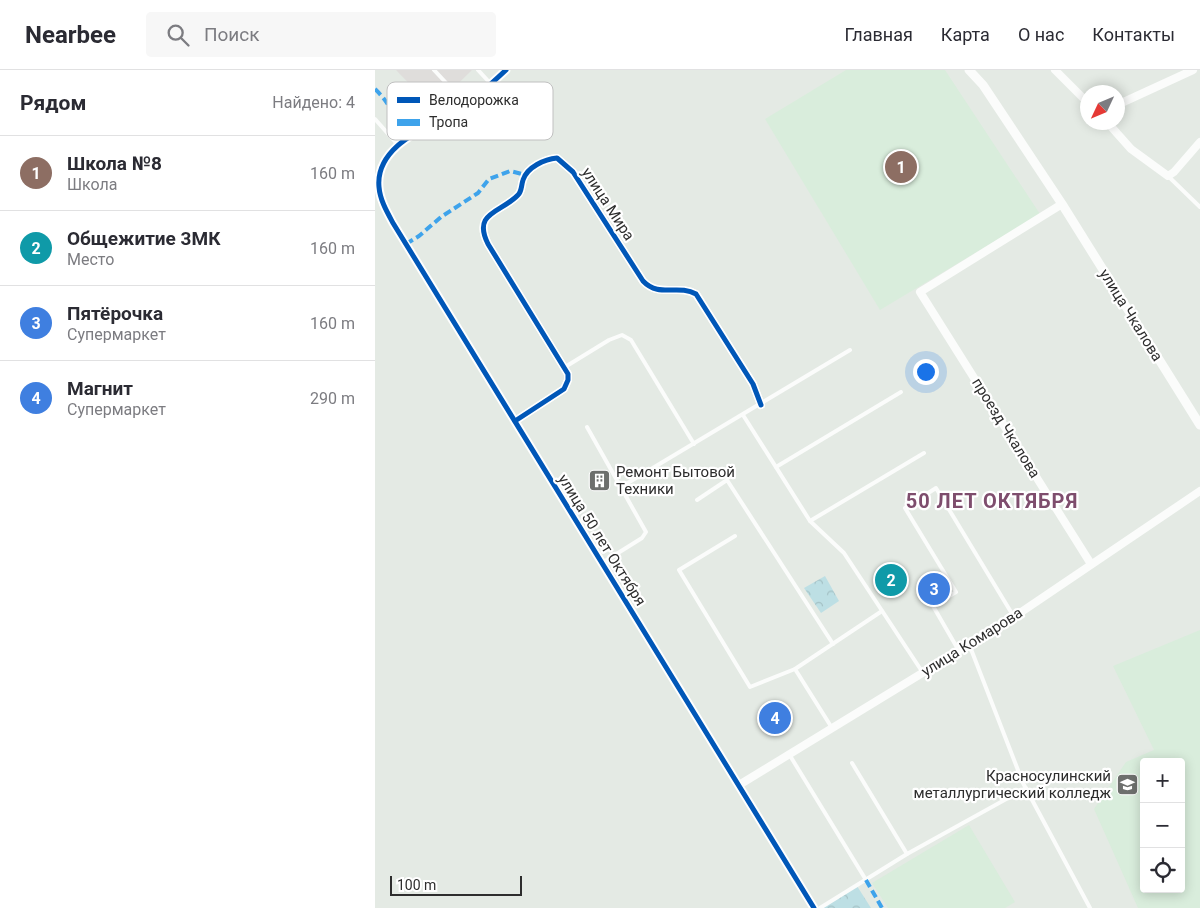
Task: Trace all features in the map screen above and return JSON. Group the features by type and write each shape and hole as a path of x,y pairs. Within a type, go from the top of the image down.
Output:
{"street":[{"path":"493,82 505,70"},
{"name":"улица Чкалова","path":"969,70 983,86 1062,204 1200,425"},
{"path":"1055,70 1080,95"},
{"path":"1125,101 1193,70"},
{"path":"1114,130 1131,149 1168,176 1174,172 1200,142"},
{"path":"377,185 384,163 389,155 406,140"},
{"name":"улица Мира","path":"565,367 488,244 482,228 490,215 521,192 523,180 527,172 549,158 557,158 573,172 649,288 689,290 697,294 753,384 761,404"},
{"name":"улица 50 лет Октября","path":"377,185 393,223 814,908"},
{"name":"проезд Чкалова","path":"1062,204 920,292 1091,564"},
{"path":"515,421 563,389 568,380 565,367"},
{"name":"улица Комарова","path":"739,786 1014,617 1200,491"}],"lane":[{"path":"434,70 445,82"},
{"path":"478,70 489,82"},
{"path":"375,119 387,131"},
{"path":"375,128 382,125"},
{"path":"395,140 399,145"},
{"path":"1168,176 1200,207"},
{"path":"565,367 609,340 622,335 631,340 694,444"},
{"path":"621,487 849,350"},
{"path":"776,467 901,392"},
{"path":"743,415 810,521 843,553 923,672"},
{"path":"587,427 646,532 642,538 602,563"},
{"path":"810,521 924,453"},
{"path":"697,500 727,480 833,644"},
{"path":"959,651 933,606 956,592 905,508 936,488 1014,617"},
{"path":"735,536 679,570 750,687 795,669 882,611"},
{"path":"969,644 1026,788 1090,908"},
{"path":"795,669 832,728"},
{"path":"789,754 866,880"},
{"path":"852,763 907,854"},
{"path":"820,908 907,854 1026,788"}],"shaded area":[{"path":"396,70 472,70 460,82 408,82"},
{"path":"846,70 945,70 1040,214 880,310 765,119"},
{"name":"Красносулинский металлургический колледж","path":"1200,630 1200,908 1138,908 1094,809 1126,762 1154,750 1113,666"},
{"path":"969,825 1015,902 1005,908 888,908 872,883"}],"green space":[{"path":"825,576 839,601 821,613 804,588"},
{"path":"857,886 871,908 822,908"}],"marked path":[{"path":"375,89 387,103"},
{"path":"406,244 419,236 441,217 478,193 489,179 510,171 526,175"},
{"path":"866,880 882,908"}],"cycle path":[{"path":"493,82 506,70"},
{"path":"406,140 395,148 386,159 380,172 379,187 386,210 814,908"},
{"path":"515,421 564,389 568,380 568,374 488,244 484,233 484,225 486,219 491,214 511,201 519,193 528,171 542,162 557,158 573,172 643,281 655,289 682,290 696,294 753,384 761,405"}],"place":[{"name":"Школа №8","path":"901,167"},
{"name":"Ремонт Бытовой Техники","path":"600,481"},
{"name":"Общежитие 3МК","path":"891,580"},
{"name":"Пятёрочка","path":"934,589"},
{"name":"Магнит","path":"775,718"},
{"name":"Красносулинский металлургический колледж","path":"1127,785"}],"district":[{"name":"50 ЛЕТ ОКТЯБРЯ","path":"992,501"}]}
